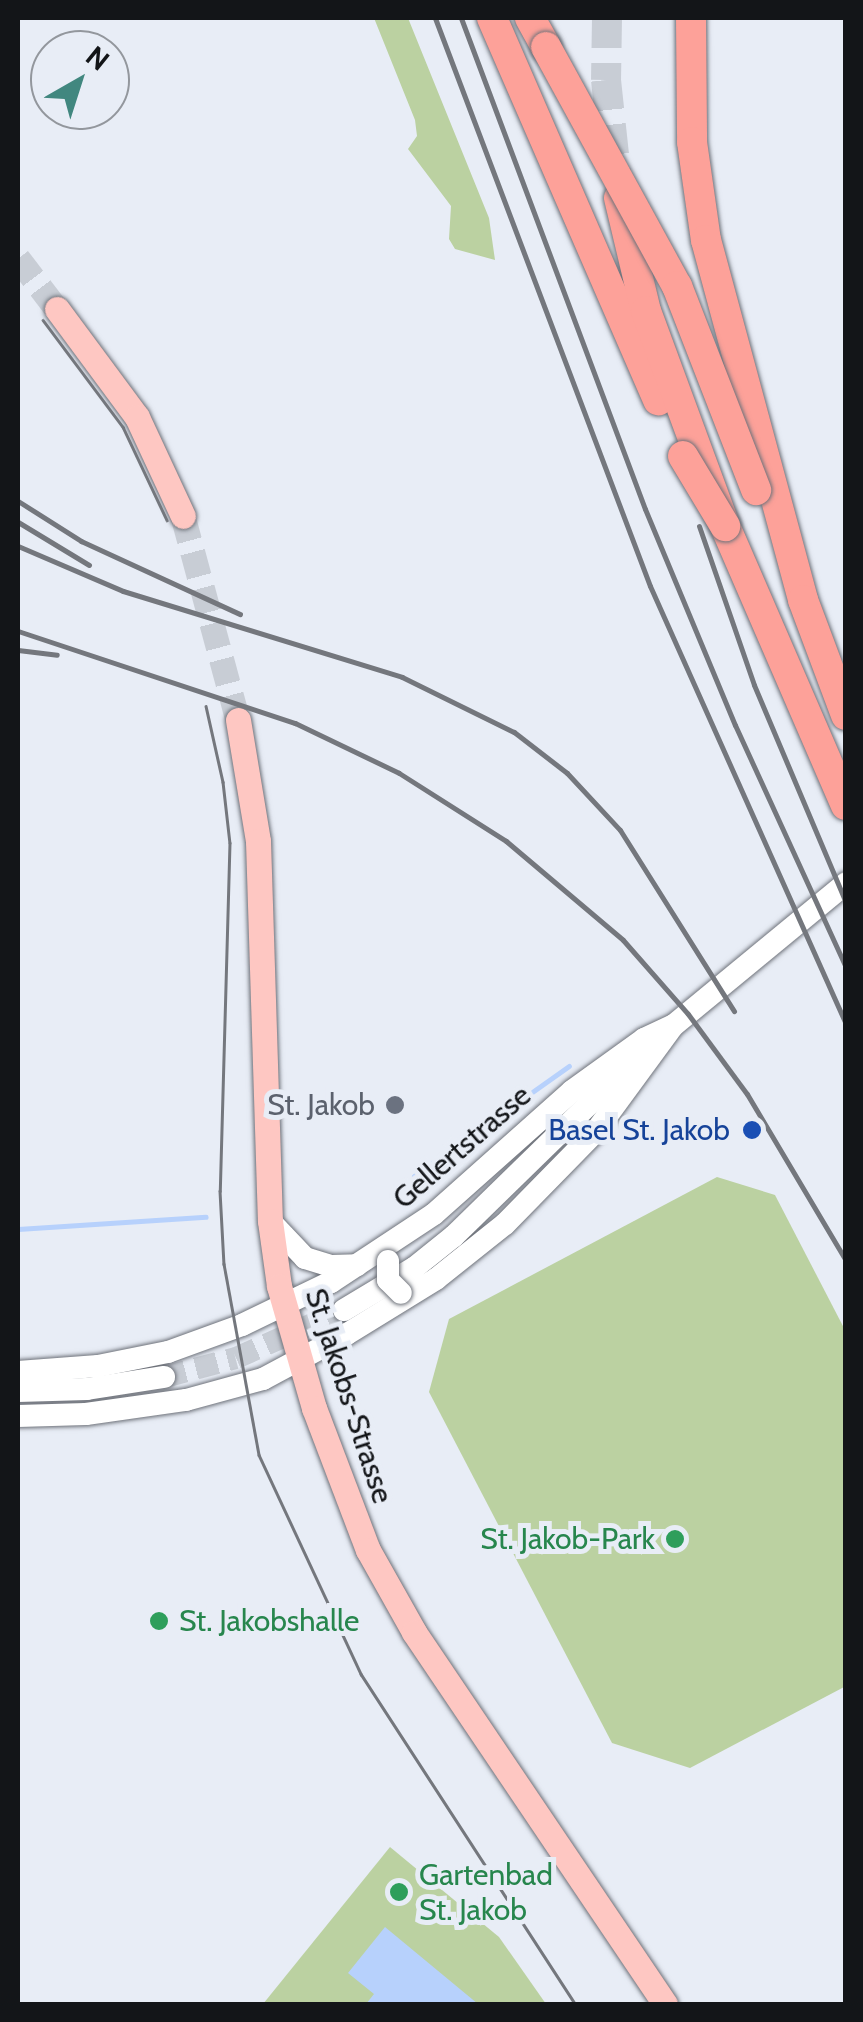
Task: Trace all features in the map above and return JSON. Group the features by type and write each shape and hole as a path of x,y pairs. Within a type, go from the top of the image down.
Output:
{"highway":[{"path":"492,18 725,526 846,806"},
{"path":"530,18 642,215 689,311 782,558 804,600"},
{"path":"690,24 692,142 706,240 804,600 846,715"},
{"path":"619,198 646,311 692,454"}],"main road":[{"path":"57,310 137,417 183,516"},
{"name":"St. Jakobs-Strasse","path":"238,720 258,841 270,1221 284,1307 340,1487 390,1590 456,1697 665,2004"},
{"name":"Gellertstrasse","path":"18,1416 172,1403 263,1378 299,1361 405,1295 481,1244 579,1150 674,1025 846,883"},
{"path":"344,1310 414,1268 454,1236 674,1025"},
{"name":"Gellertstrasse","path":"18,1372 126,1362 168,1352 284,1307 357,1265 391,1252 572,1091 644,1039 674,1025"},
{"path":"270,1221 305,1258 332,1266 357,1265"},
{"path":"391,1252 388,1280 405,1295"},
{"path":"18,1391 87,1389 164,1377"}],"green space":[{"path":"374,18 408,18 489,218 495,260 455,249 449,239 451,206 408,149 417,136 415,120"},
{"name":"St. Jakob-Park","path":"717,1177 775,1195 845,1330 846,1686 690,1768 612,1743 429,1392 449,1319"},
{"name":"Gartenbad St. Jakob","path":"390,1847 499,1937 546,2004 263,2004"}],"water":[{"path":"385,1927 478,2004 366,2004 374,1994 348,1973"}],"waterway":[{"path":"414,1176 569,1066"},
{"path":"18,1229 206,1217"}],"tunnel":[{"path":"607,18 606,80 616,174"},
{"path":"18,258 57,309"},
{"path":"183,516 238,720"},
{"path":"164,1377 236,1358 344,1310"}],"tram line":[{"path":"43,320 123,427 167,520"},
{"path":"206,706 223,782 230,843 220,1191 224,1264 259,1455 361,1674 575,2004"}],"railway":[{"path":"435,18 650,586 846,1025"},
{"path":"461,18 645,509 735,725 846,968"},
{"path":"18,501 81,541 240,614"},
{"path":"18,522 89,565"},
{"path":"699,526 754,685 846,903"},
{"path":"18,546 123,591 402,677 514,732 567,773 620,830 734,1011"},
{"path":"18,631 295,723 399,773 506,841 623,940 688,1014 747,1094 846,1261"},
{"path":"18,650 57,655"}],"place":[{"name":"St. Jakob","path":"395,1105"},
{"name":"Basel St. Jakob","path":"752,1130"},
{"name":"St. Jakob-Park","path":"675,1539"},
{"name":"St. Jakobshalle","path":"159,1621"},
{"name":"Gartenbad St. Jakob","path":"399,1892"}]}
